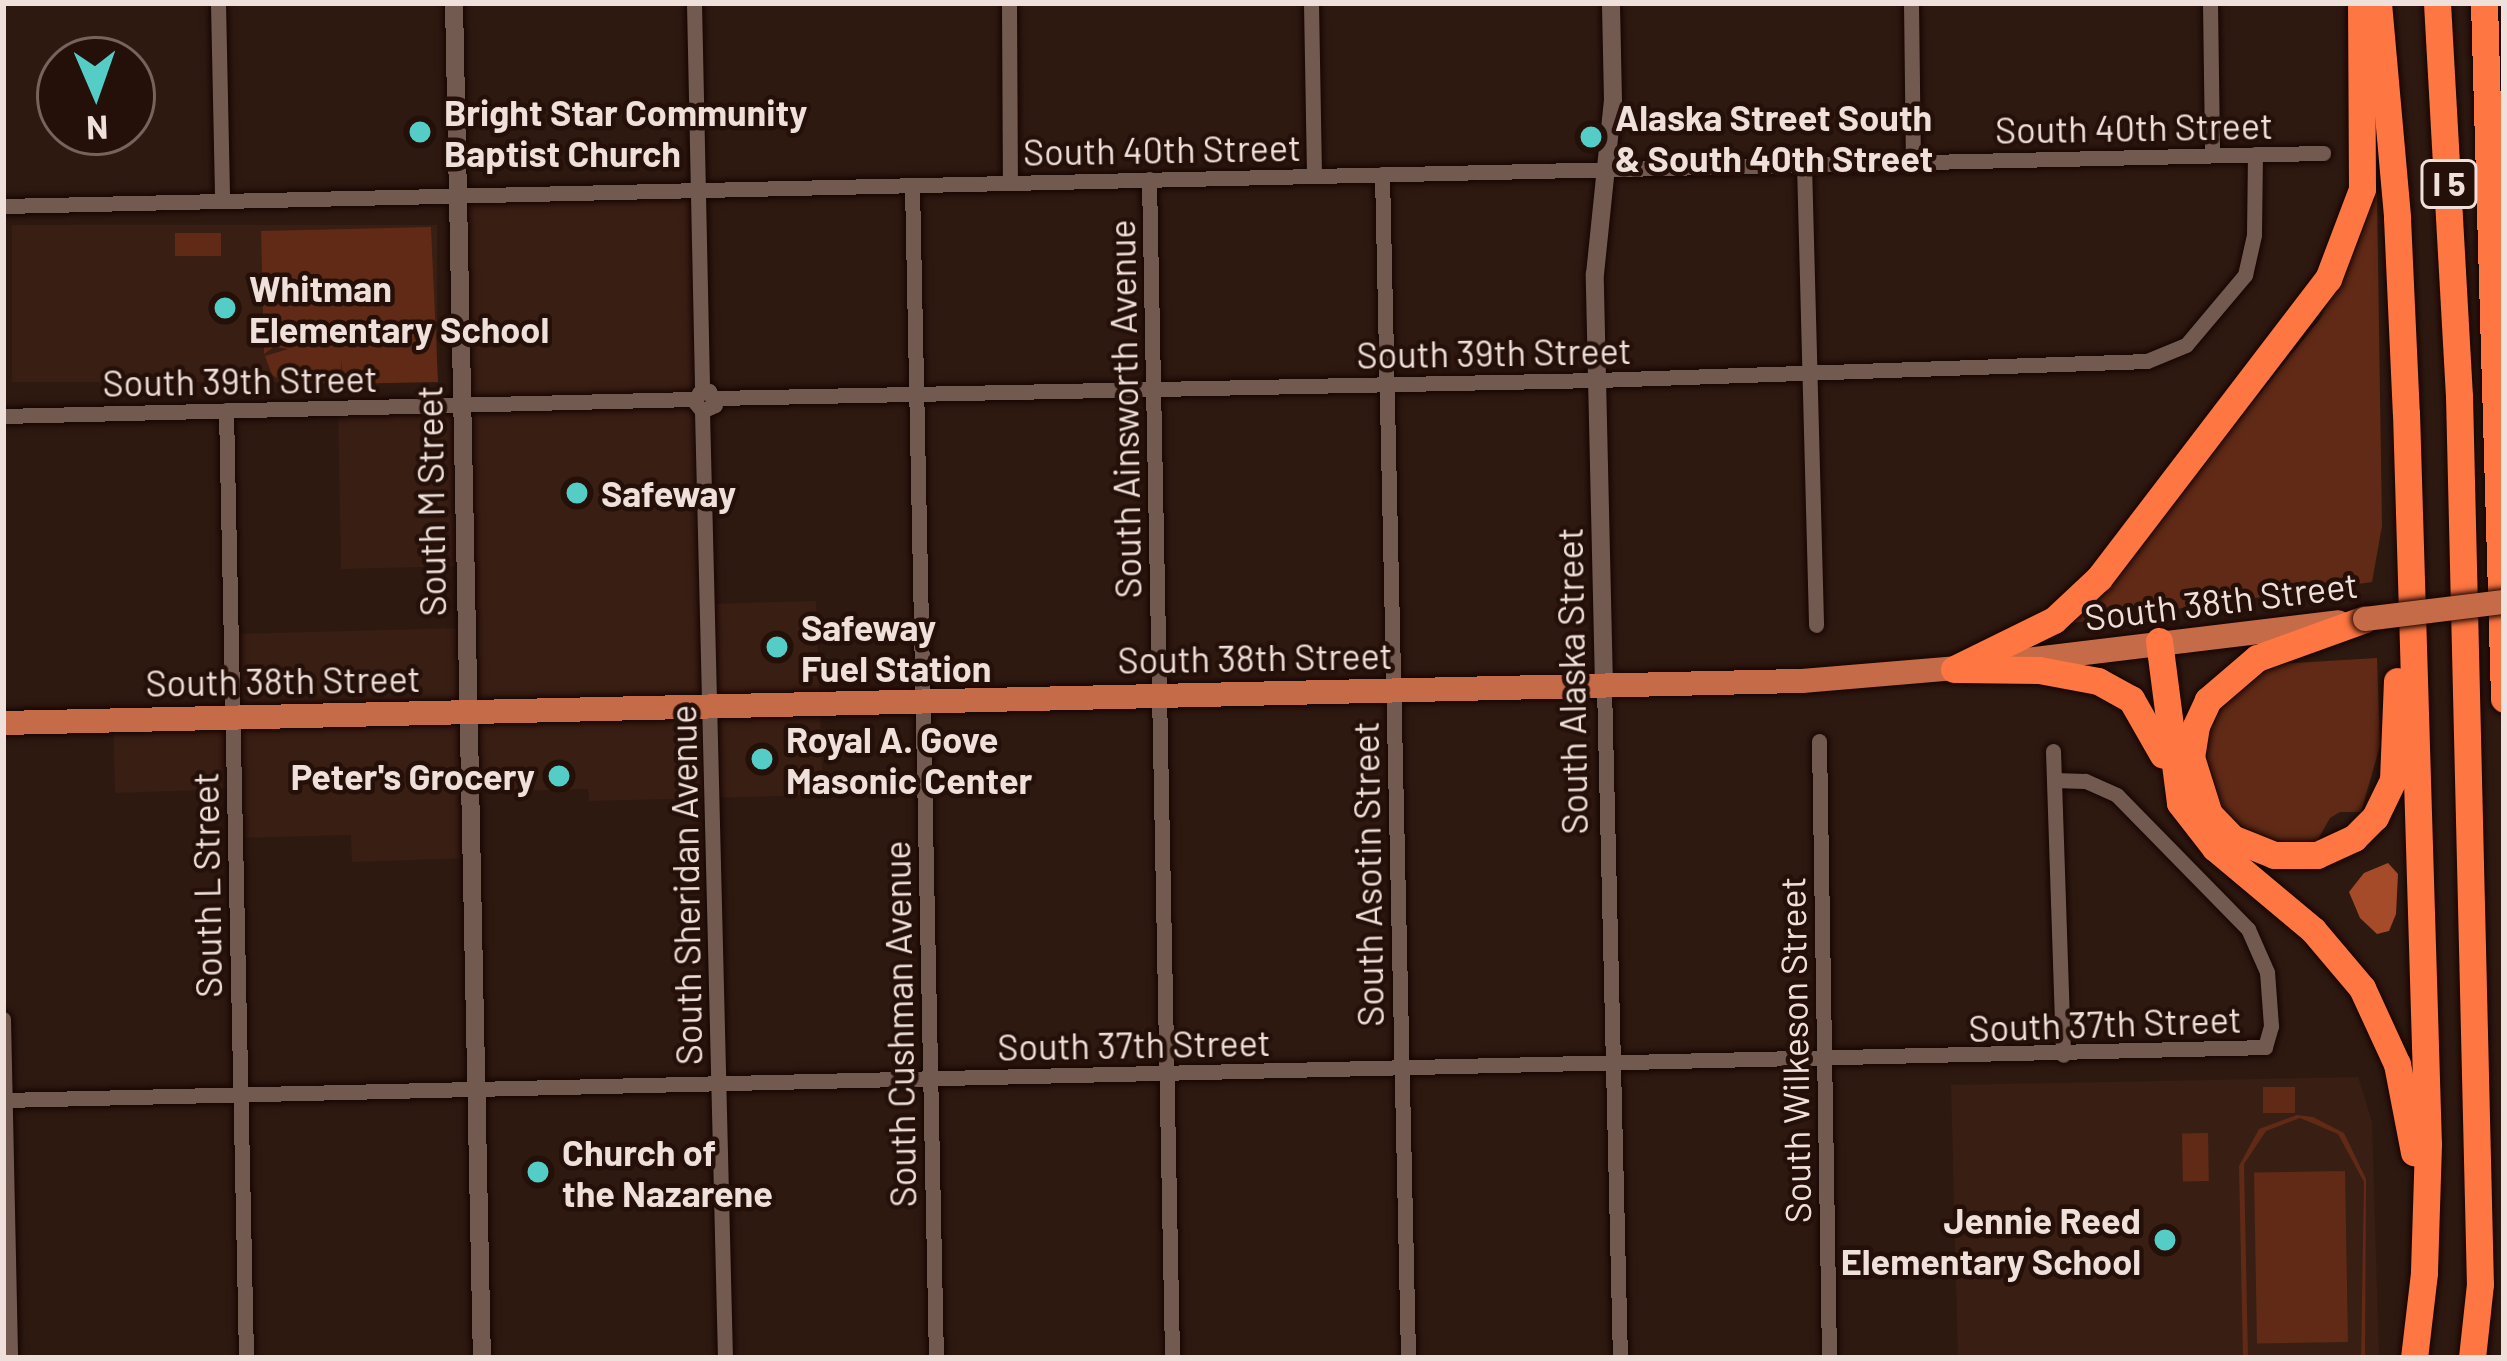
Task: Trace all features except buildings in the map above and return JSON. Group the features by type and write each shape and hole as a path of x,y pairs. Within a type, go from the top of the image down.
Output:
{"highway":[{"path":"1954,669 2036,631 2087,590 2307,314 2328,279 2362,189 2361,3"},
{"path":"2378,3 2406,413 2426,1221 2414,1358"},
{"name":"I 5","path":"2437,3 2459,396 2480,1284 2472,1358"},
{"name":"I 5","path":"2484,3 2504,699"},
{"path":"2366,620 2257,658 2229,677 2208,700 2192,740 2193,773 2203,804 2232,838 2274,855 2317,855 2354,838 2387,797 2395,762 2406,413"},
{"path":"2159,641 2175,792"},
{"path":"1954,669 2038,670 2117,689 2131,699 2151,729 2175,792 2201,834 2313,930 2376,1011 2404,1092 2426,1221"}],"main road":[{"name":"South 38th Street","path":"3,723 1863,679 2504,602"}],"street":[{"path":"218,3 222,201"},
{"name":"South M Street","path":"454,3 482,1358"},
{"name":"South Sheridan Avenue","path":"694,3 725,1358"},
{"path":"1010,3 1010,182"},
{"path":"1311,3 1314,175"},
{"name":"South Alaska Street","path":"1611,3 1608,169 1596,258 1620,1358"},
{"path":"1911,3 1912,162"},
{"path":"2210,3 2212,155"},
{"name":"South 40th Street","path":"3,206 2323,152"},
{"name":"South 39th Street","path":"3,416 1598,380 2161,358 2198,333 2240,281 2254,235 2255,154"},
{"path":"1804,164 1816,625"},
{"name":"South Asotin Street","path":"1382,174 1408,1358"},
{"name":"South Ainsworth Avenue","path":"1149,179 1172,1358"},
{"name":"South Cushman Avenue","path":"912,185 936,1358"},
{"name":"South L Street","path":"226,410 246,1358"},
{"name":"South Wilkeson Street","path":"1819,741 1829,1358"},
{"path":"2053,751 2063,1055"},
{"name":"South 37th Street","path":"4,1100 2265,1047 2271,1031 2267,972 2248,928 2117,795 2093,783 2054,780"},
{"path":"3,1018 10,1358"}],"shaded area":[{"path":"2370,184 2377,194 2382,526 2372,582 2058,625 2101,591 2320,319 2367,217"},
{"path":"700,190 709,604 816,601 823,795 589,801 588,789 470,792 471,858 352,862 351,835 235,838 233,789 115,793 113,720 232,717 231,634 465,628 464,566 341,569 338,407 460,404 459,195"},
{"name":"Whitman Elementary School","path":"12,225 437,225 437,382 12,382"},
{"path":"431,227 438,382 343,384 341,359 341,384 286,383 272,375 265,356 288,349 274,347 264,354 261,231"},
{"path":"175,233 221,233 221,256 175,256"},
{"path":"2377,658 2380,746 2361,812 2340,812 2330,818 2317,841 2292,844 2260,837 2227,818 2206,775 2204,743 2228,691 2278,664"},
{"path":"2388,863 2398,874 2396,914 2389,931 2377,934 2360,918 2349,892 2364,873"},
{"name":"Jennie Reed Elementary School","path":"2358,1077 2372,1122 2379,1358 1958,1358 1951,1085"},
{"path":"2263,1087 2295,1087 2295,1113 2263,1113"},
{"path":"2297,1115 2313,1117 2344,1133 2366,1179 2365,1358 2361,1358 2364,1182 2338,1134 2300,1118 2266,1131 2244,1164 2248,1358 2243,1358 2239,1166 2259,1129"},
{"path":"2182,1133 2208,1133 2209,1181 2183,1181"},
{"path":"2345,1171 2348,1342 2257,1344 2254,1173"}],"place":[{"name":"Bright Star Community Baptist Church","path":"420,132"},
{"name":"Alaska Street South & South 40th Street","path":"1591,137"},
{"name":"Whitman Elementary School","path":"225,308"},
{"name":"Safeway","path":"577,493"},
{"name":"Safeway Fuel Station","path":"777,647"},
{"name":"Royal A. Gove Masonic Center","path":"762,759"},
{"name":"Peter's Grocery","path":"559,776"},
{"name":"Church of the Nazarene","path":"538,1172"},
{"name":"Jennie Reed Elementary School","path":"2165,1240"}]}
